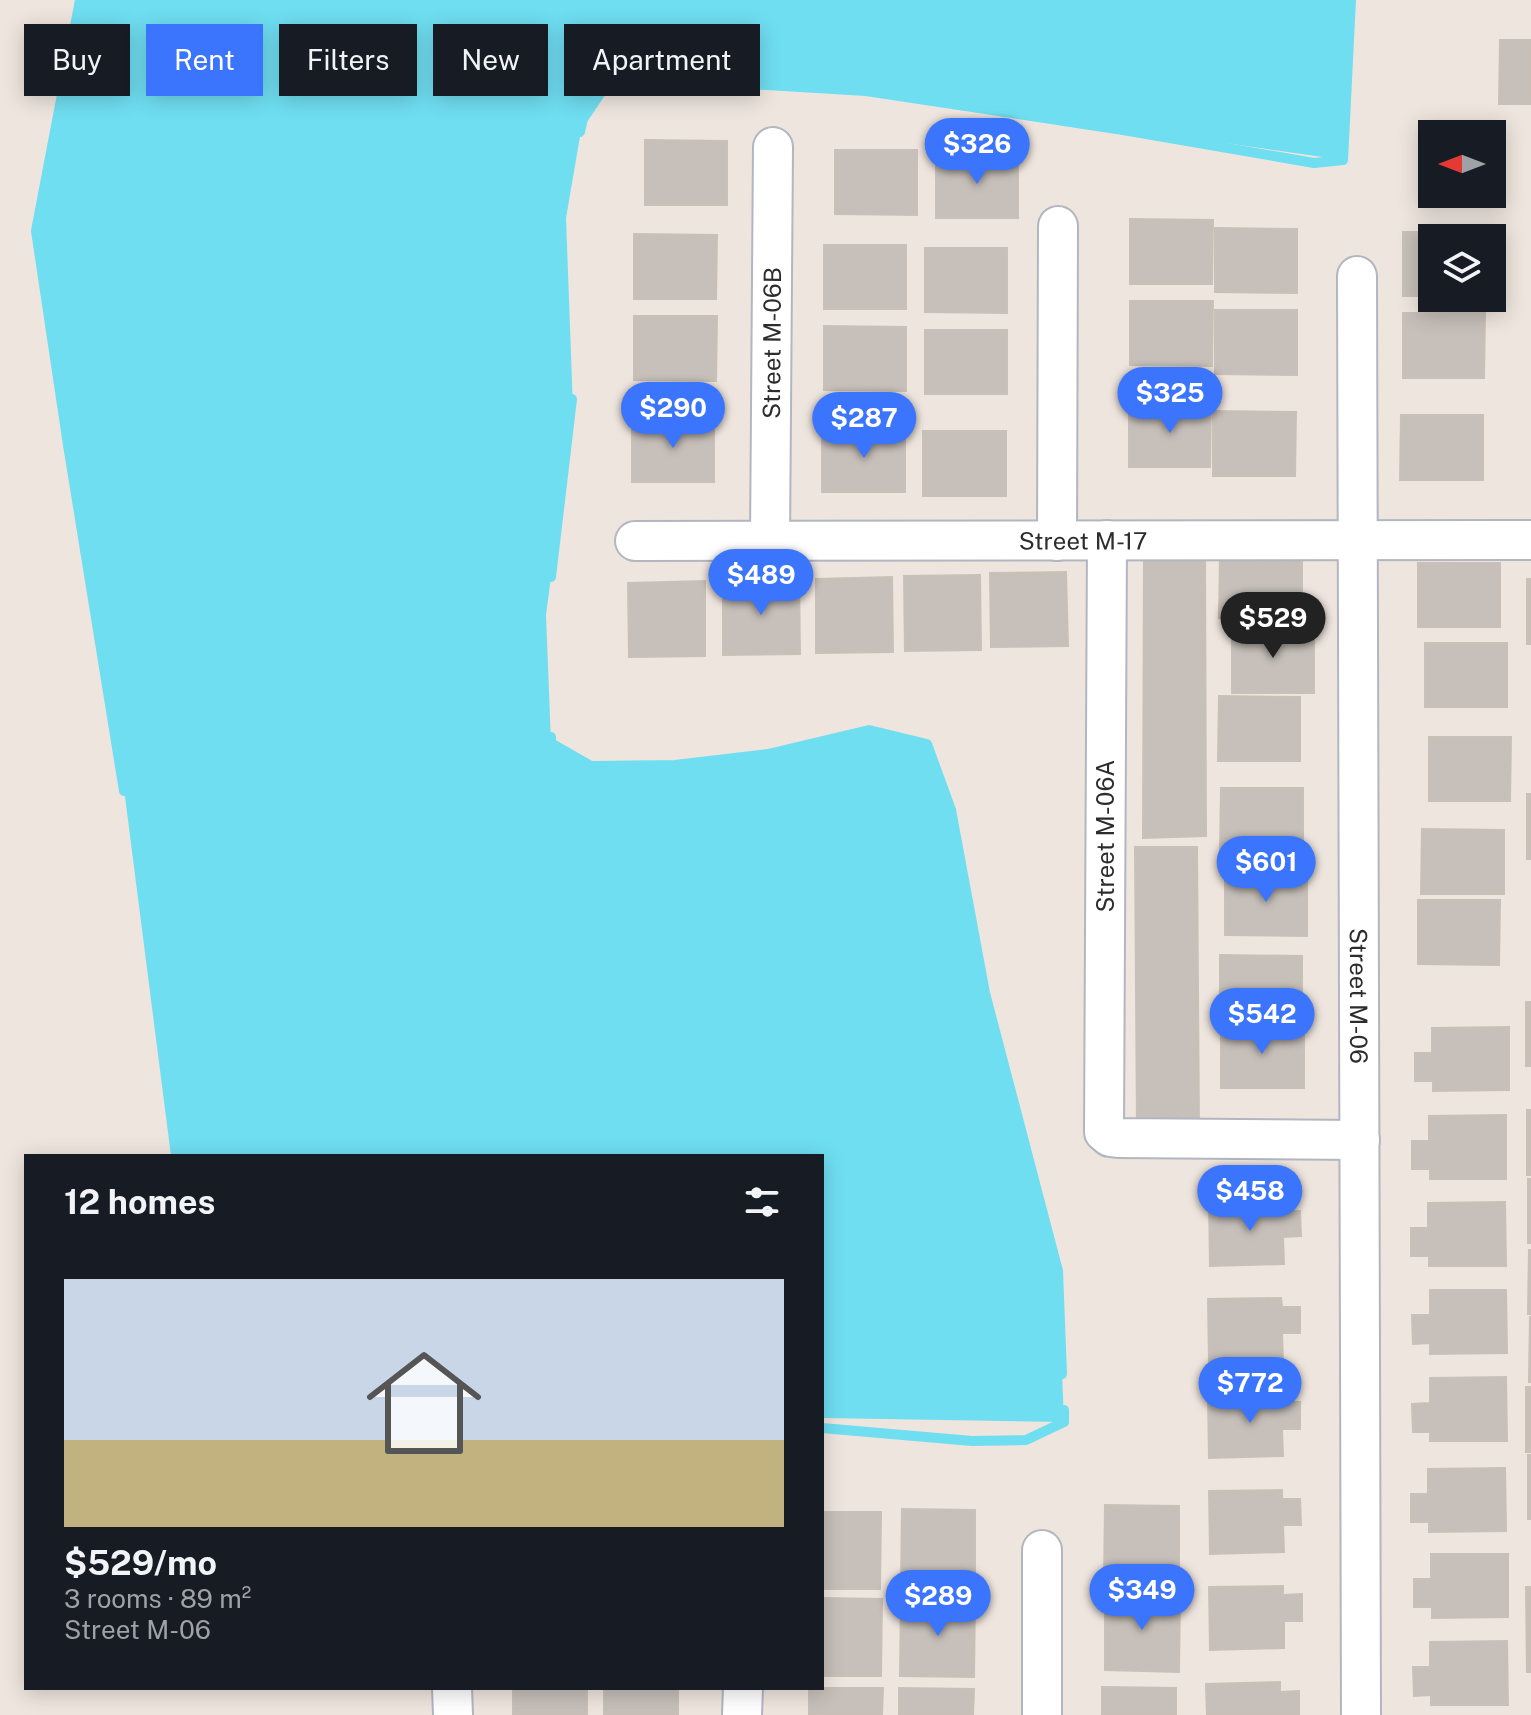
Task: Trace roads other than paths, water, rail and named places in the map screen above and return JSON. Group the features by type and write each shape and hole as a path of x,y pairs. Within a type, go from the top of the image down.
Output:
{"street":[{"name":"Street M-06B","path":"770,541 773,147"},
{"path":"1057,541 1058,226"},
{"name":"Street M-06","path":"1357,276 1361,1715"},
{"name":"Street M-06A","path":"1107,540 1104,1132 1118,1138 1360,1140"},
{"name":"Street M-17","path":"635,541 1531,540"},
{"path":"1042,1550 1042,1715"},
{"path":"452,1690 453,1715"},
{"path":"742,1715 743,1690"}],"water":[{"path":"80,0 1351,0 1343,160 866,91 760,85 760,24 564,24 564,96 599,96 583,119 566,218 573,409 546,615 551,743 591,766 675,765 770,754 869,730 927,744 951,810 985,993 1058,1271 1064,1422 824,1418 824,1154 171,1154 123,781 36,231 62,96 130,96 130,24 75,24"}],"waterway":[{"path":"80,0 36,231 124,791"},
{"path":"580,132 583,119 610,79 664,79 866,91 1314,163 1343,160 1351,0"},
{"path":"551,577 572,399"},
{"path":"551,737 551,743 591,766 675,765 768,754 869,730 927,744 951,810 985,993 1058,1271 1062,1374"},
{"path":"824,1428 972,1441 1026,1440 1064,1422 1064,1410"}]}
